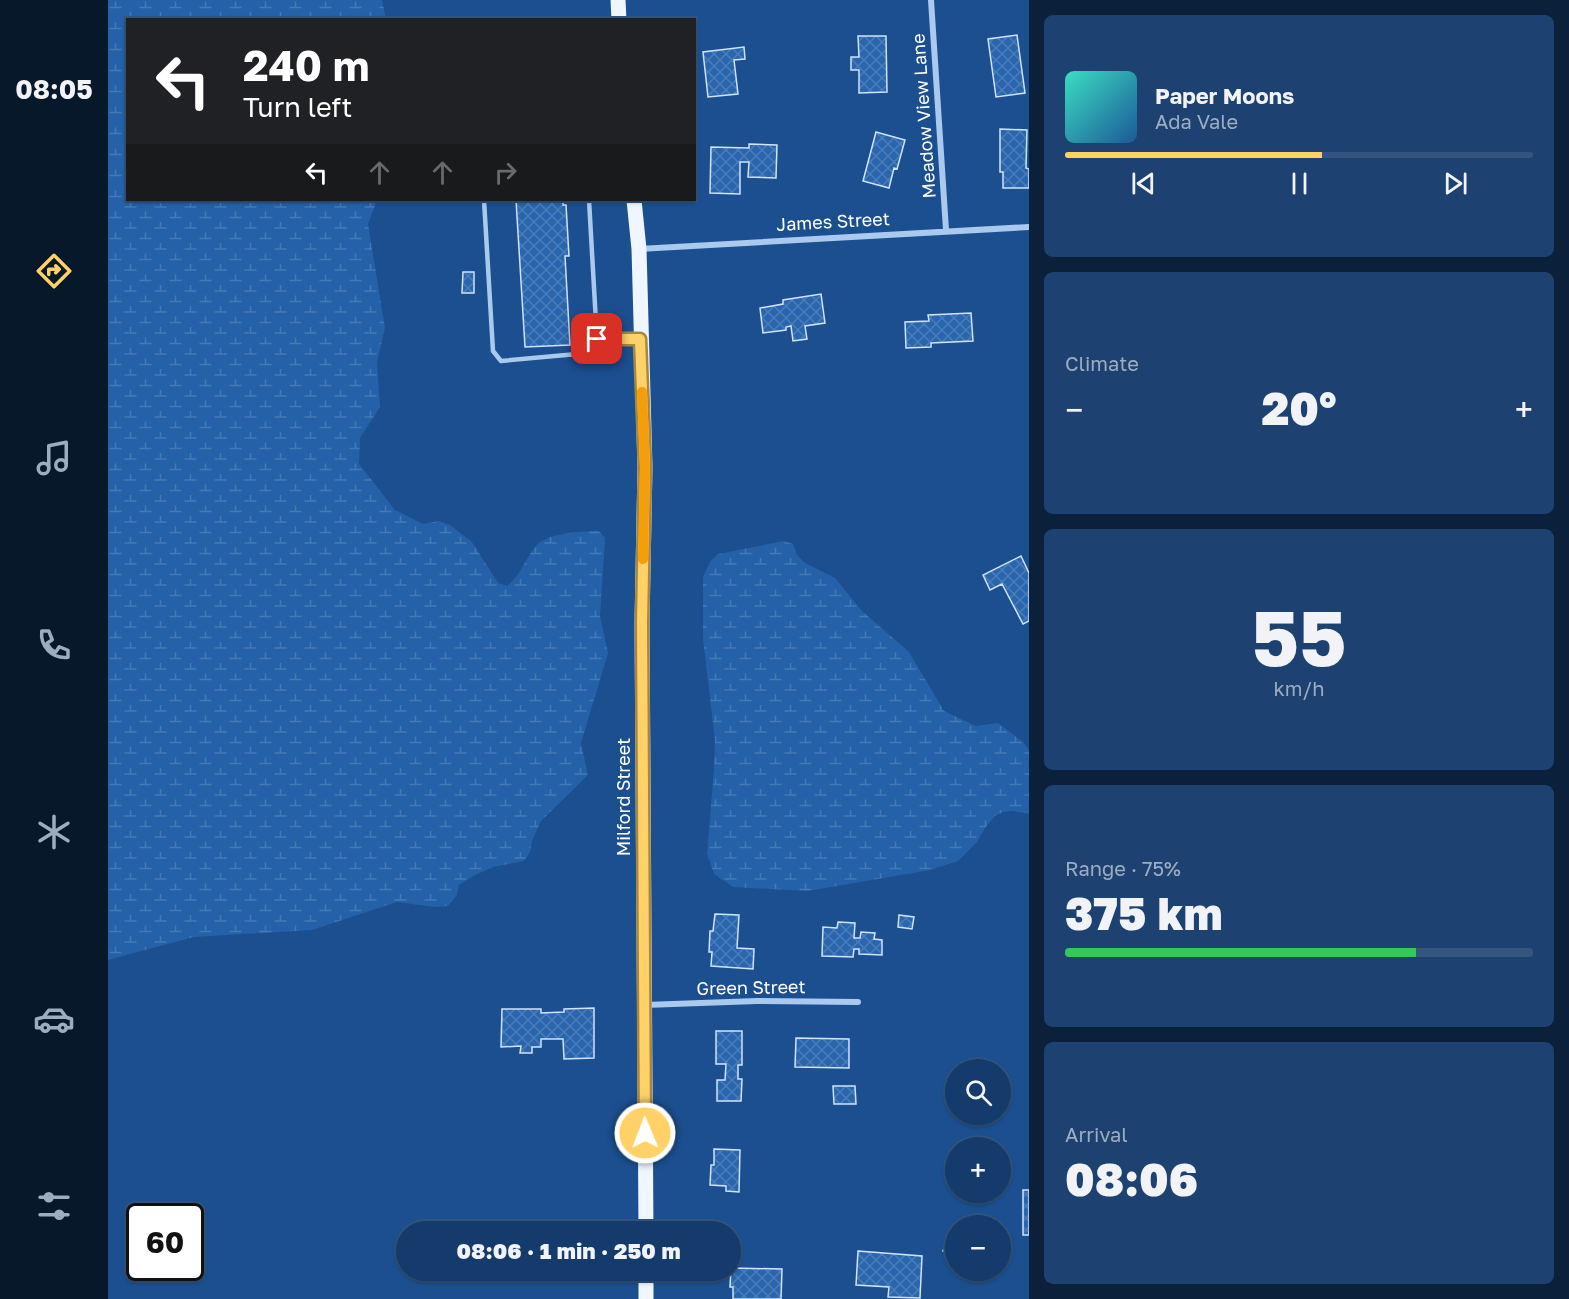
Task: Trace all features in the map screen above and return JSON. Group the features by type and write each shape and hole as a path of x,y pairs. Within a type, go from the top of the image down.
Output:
{"main road":[{"path":"618,0 620,18"},
{"name":"Milford Street","path":"634,201 639,249 645,467 642,623 646,1221"},
{"path":"646,1281 646,1299"}],"street":[{"name":"Meadow View Lane","path":"931,0 946,230"},
{"name":"James Street","path":"639,249 1029,227"},
{"name":"Green Street","path":"644,1005 757,1001 858,1002"}],"lane":[{"path":"484,201 493,351 501,361 588,353 597,339 589,201"},
{"path":"597,339 640,339"}],"green space":[{"path":"108,0 382,0 386,18 126,18 126,201 377,201 368,224 385,328 377,362 380,407 360,438 359,464 395,510 423,524 439,521 450,525 472,542 498,583 507,586 519,573 540,542 564,534 599,531 605,538 600,616 608,653 581,743 588,775 541,821 530,852 524,861 493,867 475,875 459,885 457,895 448,906 435,907 397,902 312,930 194,937 108,960"},
{"path":"784,541 793,544 797,555 805,563 835,578 862,611 909,652 944,711 976,726 998,723 1023,742 1029,750 1029,814 1013,811 995,816 977,842 958,861 930,870 808,891 733,887 714,874 707,854 715,740 703,639 703,577 710,562 718,554"}],"building":[{"path":"1017,35 1025,93 996,97 988,39"},
{"path":"858,36 886,36 887,92 859,93 859,70 851,70 851,57 859,57"},
{"path":"744,47 745,59 734,60 738,94 708,97 703,52"},
{"path":"1000,129 1027,130 1026,168 1029,169 1029,188 1003,188 1003,172 1000,172"},
{"path":"876,132 905,140 889,188 863,181"},
{"path":"749,144 777,145 776,178 748,177 749,162 740,162 740,194 710,193 711,147 749,148"},
{"path":"516,201 563,201 563,205 566,205 569,256 565,256 570,345 525,347"},
{"path":"463,272 474,272 474,293 462,293"},
{"path":"821,294 825,323 805,326 807,339 793,341 791,326 786,327 786,330 763,333 760,308 783,304 783,300"},
{"path":"971,313 973,341 931,343 931,347 906,348 905,322 929,321 928,315"},
{"path":"1021,556 1029,573 1029,621 1023,624 1002,584 990,590 983,575"},
{"path":"715,914 739,915 737,948 754,949 753,969 711,966 710,931 713,931"},
{"path":"899,915 914,917 912,929 898,927"},
{"path":"838,922 855,923 854,938 860,938 861,932 875,933 874,939 882,940 882,955 859,954 859,949 854,949 853,957 822,956 823,927 837,928"},
{"path":"594,1008 594,1058 564,1059 563,1039 541,1039 541,1047 532,1047 532,1053 520,1053 521,1046 501,1047 502,1009 541,1009 541,1013 564,1012 564,1009"},
{"path":"716,1031 742,1031 742,1065 738,1065 738,1079 742,1079 741,1101 717,1101 717,1080 725,1080 726,1064 716,1064"},
{"path":"796,1038 849,1039 849,1068 795,1067"},
{"path":"833,1086 855,1086 856,1104 834,1104"},
{"path":"714,1149 740,1150 739,1192 726,1191 726,1186 710,1185"},
{"path":"1023,1190 1029,1190 1029,1235 1023,1235"},
{"path":"858,1251 922,1256 920,1298 888,1297 889,1287 856,1285"},
{"path":"741,1268 782,1269 781,1299 733,1299 733,1287 730,1287 730,1281 741,1281"}],"slow traffic":[{"path":"642,392 645,467 643,559"}],"route":[{"path":"597,339 640,339 645,467 642,623 645,1133"}]}
